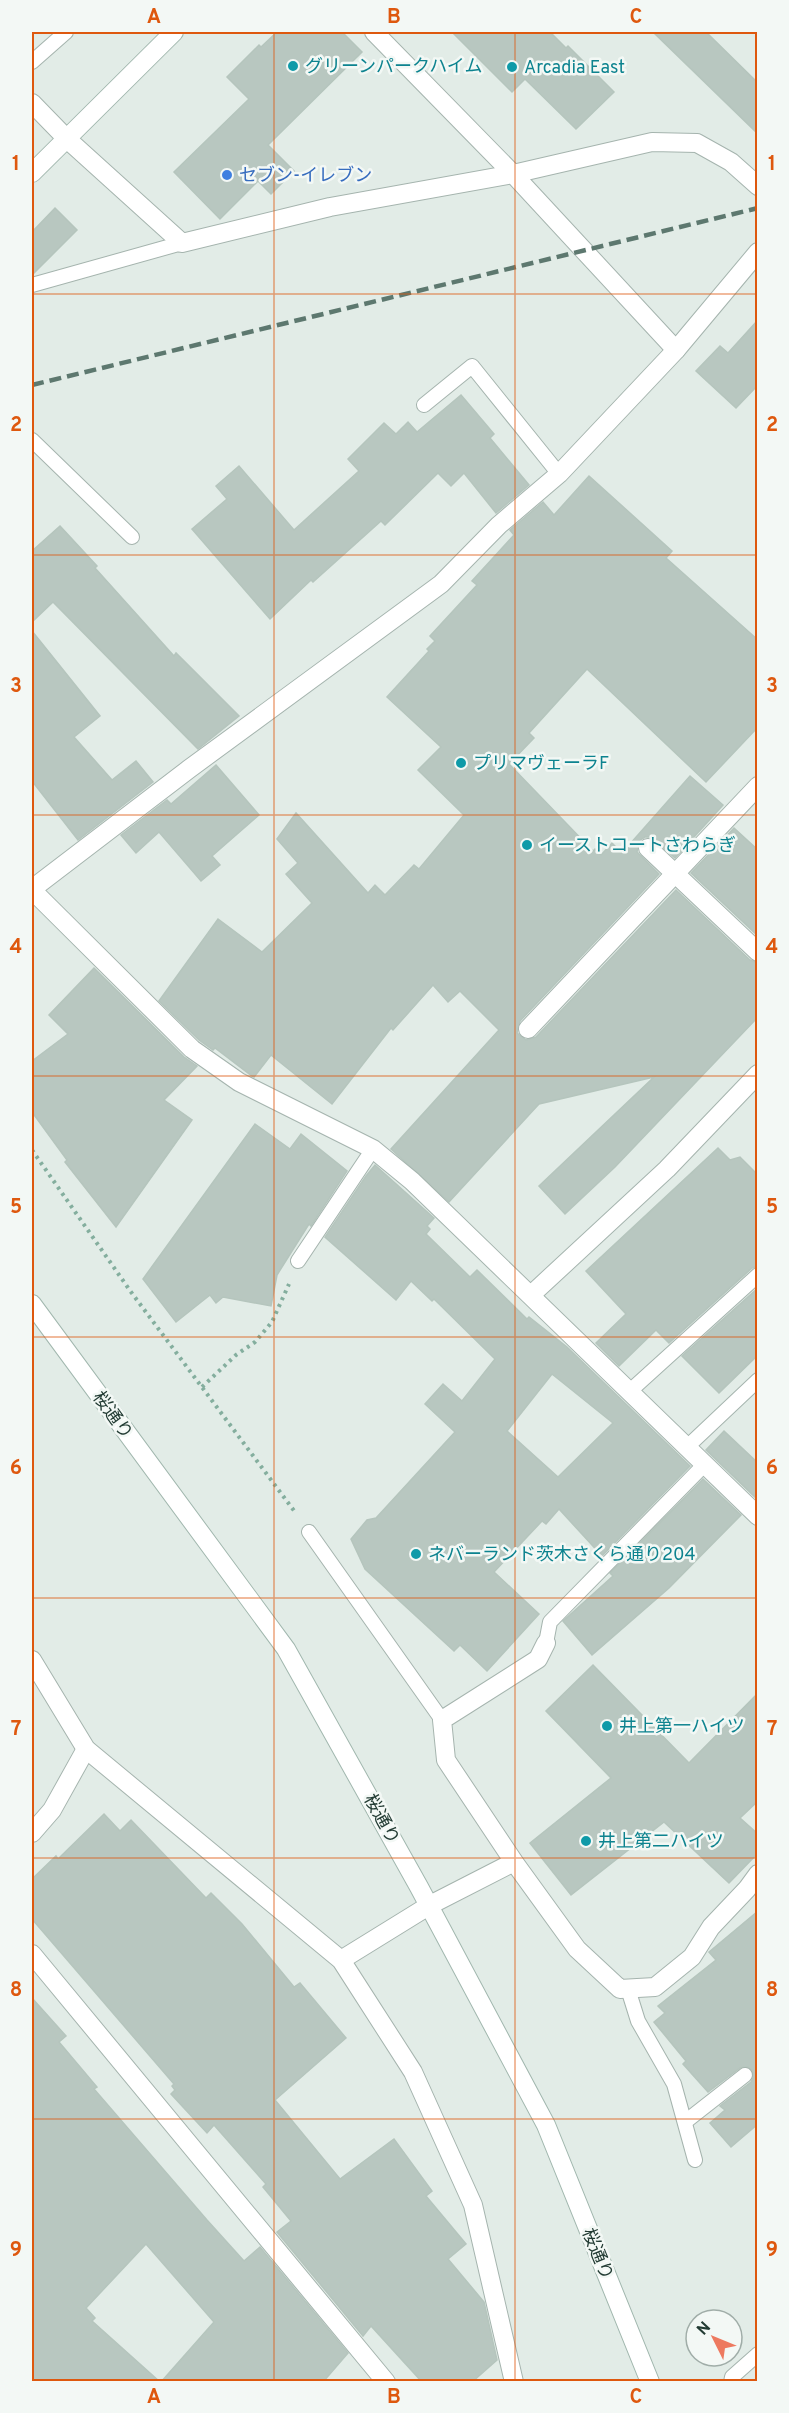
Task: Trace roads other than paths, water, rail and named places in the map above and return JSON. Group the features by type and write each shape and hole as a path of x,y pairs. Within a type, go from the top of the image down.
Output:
{"street":[{"path":"32,173 174,32"},
{"path":"374,32 513,174 676,350"},
{"path":"32,103 182,243 330,207 513,174 652,142 697,143 731,162 758,186"},
{"path":"758,252 676,350 559,474 499,525 441,584 189,769 32,890 192,1049 239,1082 373,1149 412,1181 758,1516"},
{"path":"528,1029 758,786"},
{"path":"648,848 758,952"},
{"path":"531,1295 667,1170 758,1074"},
{"name":"桜通り","path":"32,1304 286,1649 430,1905 546,2125 650,2382"},
{"path":"546,1643 538,1659 442,1720 446,1760 514,1862 577,1949 620,1989 655,1987 692,1956 711,1927 754,1888"},
{"path":"32,1660 86,1749 341,1960 413,2072 473,2205 514,2382"},
{"path":"32,1833 52,1810 86,1749"},
{"path":"341,1960 430,1905 514,1862"},
{"path":"32,1954 376,2377"}],"lane":[{"path":"32,62 66,32"},
{"path":"32,285 182,243"},
{"path":"423,405 472,366 559,474"},
{"path":"32,440 132,537"},
{"path":"298,1261 373,1149"},
{"path":"630,1391 758,1275"},
{"path":"687,1446 758,1380"},
{"path":"546,1643 550,1623 705,1464"},
{"path":"309,1532 442,1720"},
{"path":"628,1989 638,2021 674,2084 695,2160"},
{"path":"685,2122 745,2075"},
{"path":"731,2382 732,2377 758,2354"}],"railway":[{"path":"32,385 758,208"}],"place":[{"name":"グリーンパークハイム","path":"293,66"},
{"name":"Arcadia East","path":"512,67"},
{"name":"セブン-イレブン","path":"227,175"},
{"name":"プリマヴェーラF","path":"461,763"},
{"name":"イーストコートさわらぎ","path":"527,845"},
{"name":"ネバーランド茨木さくら通り204","path":"416,1554"},
{"name":"井上第一ハイツ","path":"607,1726"},
{"name":"井上第二ハイツ","path":"586,1841"}]}
